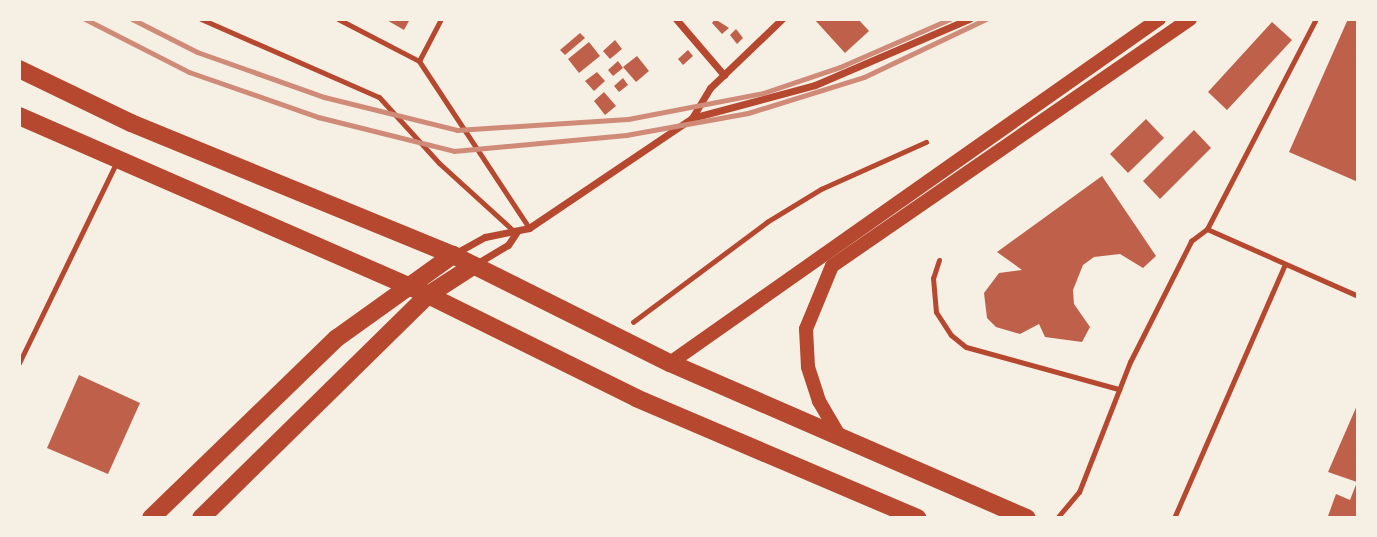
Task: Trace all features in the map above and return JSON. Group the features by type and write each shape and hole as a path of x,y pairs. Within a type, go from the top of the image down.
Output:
{"main road":[{"path":"670,363 1159,19"},
{"path":"841,437 820,401 808,367 806,329 832,267 1190,19"},
{"path":"19,69 131,123 453,255 613,338 1027,518"},
{"path":"19,116 117,161 407,285 636,398 917,518"},
{"path":"151,518 337,338 407,285 453,255"},
{"path":"201,518 428,295 473,266"}],"street":[{"path":"676,19 724,75"},
{"path":"692,118 724,75 782,19"},
{"path":"453,255 485,237 516,233 529,228 692,118 815,85 970,19"},
{"path":"473,266 508,245 516,233"}],"lane":[{"path":"201,19 379,97 439,163 516,233"},
{"path":"338,19 419,61 529,228"},
{"path":"419,61 441,19"},
{"path":"1057,518 1079,492 1119,389 1191,241 1207,229 1316,19"},
{"path":"19,363 117,161"},
{"path":"1207,229 1358,296"},
{"path":"939,260 933,278 936,312 951,335 966,347 1119,389"},
{"path":"1174,518 1285,264"}],"path":[{"path":"613,338 767,222 821,189 926,142"}],"building":[{"path":"385,19 410,19 404,30"},
{"path":"715,19 729,28 722,34 712,23"},
{"path":"814,19 858,19 869,31 845,53"},
{"path":"1348,19 1358,19 1358,182 1289,152"},
{"path":"1272,22 1292,40 1227,110 1208,92"},
{"path":"736,29 743,38 737,44 730,35"},
{"path":"580,33 585,38 565,55 560,50"},
{"path":"615,40 622,49 610,59 603,51"},
{"path":"589,42 600,56 579,73 568,59"},
{"path":"688,50 693,56 683,65 678,59"},
{"path":"637,56 649,71 636,82 623,67"},
{"path":"618,61 623,68 613,76 608,70"},
{"path":"597,72 605,81 594,91 585,81"},
{"path":"623,78 628,85 619,92 614,86"},
{"path":"604,92 616,106 605,115 594,101"},
{"path":"1146,119 1164,138 1128,173 1110,154"},
{"path":"1194,130 1211,148 1160,199 1143,181"},
{"path":"1102,176 1156,256 1143,268 1120,254 1094,257 1083,265 1073,290 1074,304 1090,327 1082,342 1045,337 1039,324 1020,334 996,327 987,318 984,293 999,273 1022,270 997,252"},
{"path":"79,375 140,403 108,474 47,448"},
{"path":"1358,403 1358,518 1332,518 1328,516 1336,494 1350,500 1357,482 1328,472"}],"railway":[{"path":"85,19 189,72 318,117 454,151 626,135 748,113 864,77 986,19"},
{"path":"132,19 197,52 324,97 457,130 628,119 763,93 840,67 950,19"}]}
